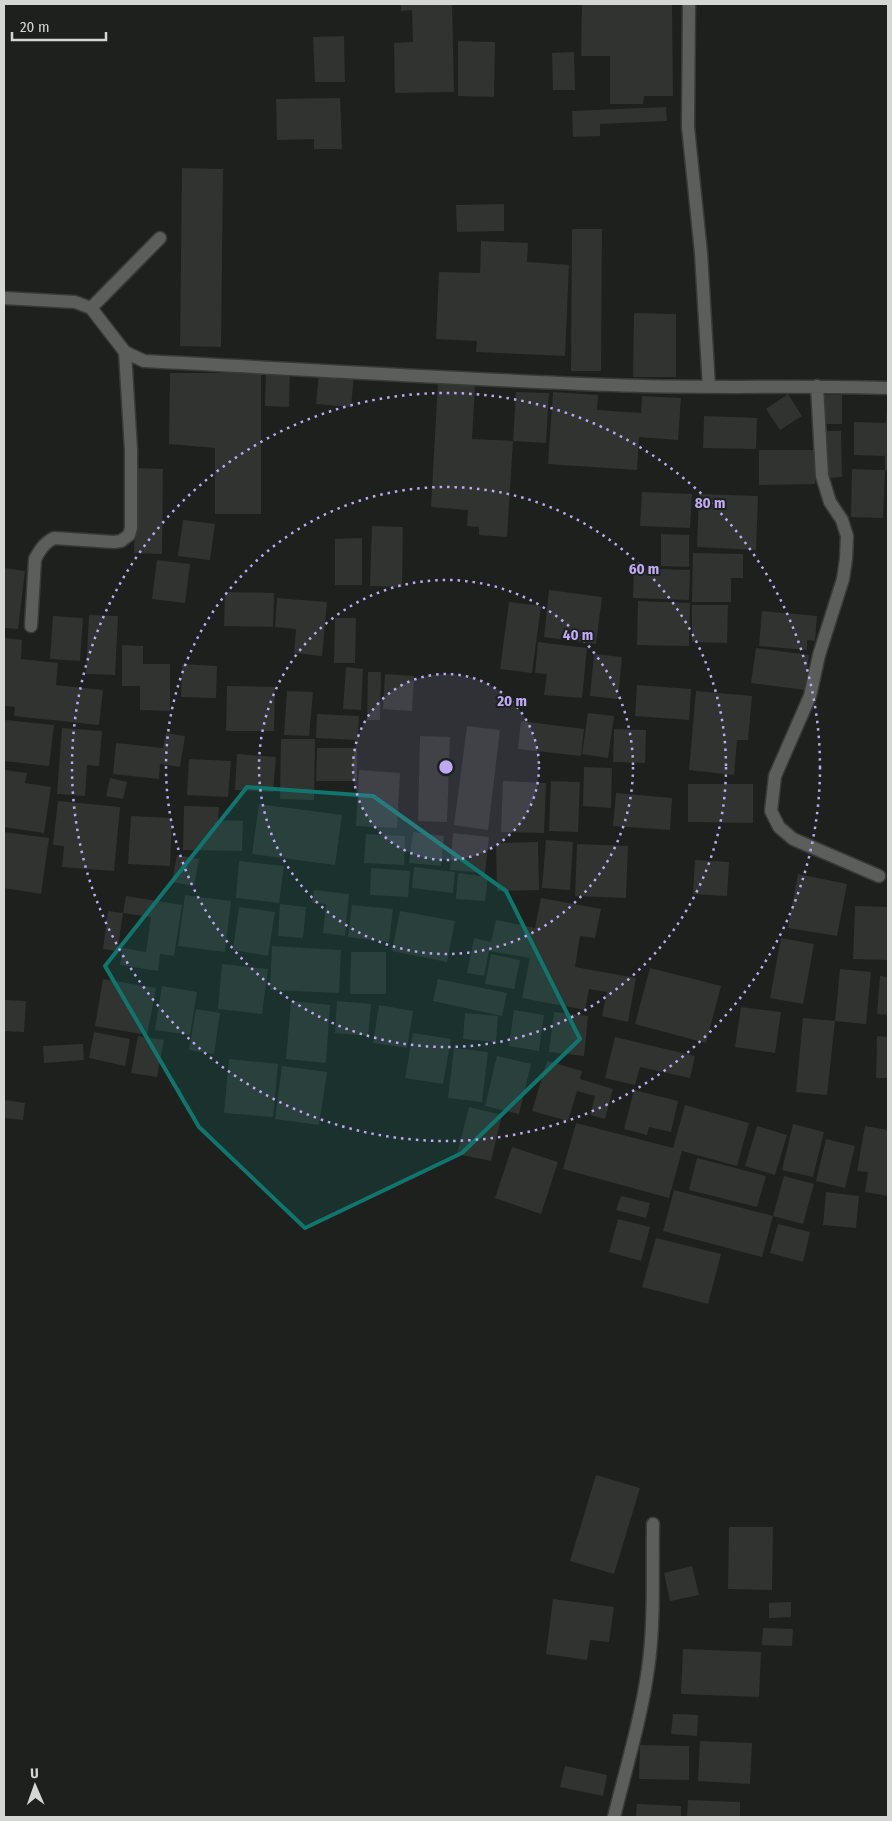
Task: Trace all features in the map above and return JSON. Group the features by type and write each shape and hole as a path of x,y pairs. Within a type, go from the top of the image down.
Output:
{"street":[{"path":"689,4 688,127 701,253 709,387"},
{"path":"91,308 160,238"},
{"path":"4,298 75,302 91,308 125,352 144,361 613,385 888,388"},
{"path":"31,626 35,559 47,542 54,538 114,542 125,539 129,535 131,528 131,450 125,352"},
{"path":"817,386 822,476 830,502 842,520 847,536 846,559 843,579 819,655 810,696 775,776 771,811 779,827 792,839 879,876"},
{"path":"614,1817 648,1669 651,1634 653,1524"}],"highlighted area":[{"path":"247,787 373,796 506,891 580,1039 462,1153 305,1228 199,1127 105,966"}],"building":[{"path":"401,4 452,4 454,92 395,93 394,43 413,42 412,10 401,11"},
{"path":"582,4 672,4 673,96 644,96 643,104 610,104 610,56 581,56"},
{"path":"344,36 345,82 315,82 313,37"},
{"path":"458,41 495,42 494,97 458,96"},
{"path":"574,52 575,90 553,90 552,53"},
{"path":"340,98 342,149 314,149 314,139 277,140 276,99"},
{"path":"666,107 667,121 600,124 600,136 573,137 572,111"},
{"path":"182,168 223,169 221,347 180,346"},
{"path":"504,204 504,231 457,232 456,205"},
{"path":"572,229 602,229 601,371 571,371"},
{"path":"481,241 528,243 527,262 569,265 565,356 476,352 477,341 436,339 439,272 480,273"},
{"path":"634,313 676,314 676,377 633,377"},
{"path":"266,371 290,372 289,407 265,406"},
{"path":"319,372 354,375 351,407 316,404"},
{"path":"170,373 261,373 261,514 215,514 215,448 169,444"},
{"path":"438,382 475,385 472,439 513,441 507,537 479,535 479,527 467,526 468,510 431,507"},
{"path":"516,392 549,393 546,443 513,441"},
{"path":"553,392 598,395 597,410 641,413 642,396 681,398 678,440 639,437 637,470 548,464"},
{"path":"788,394 802,416 780,430 766,409"},
{"path":"821,395 842,395 842,424 821,424"},
{"path":"887,410 888,470 885,470 885,456 854,455 854,422 886,423"},
{"path":"704,416 757,418 756,449 703,448"},
{"path":"825,431 841,431 842,477 826,478"},
{"path":"759,450 815,450 815,484 759,485"},
{"path":"136,468 163,469 162,554 134,553"},
{"path":"852,469 885,470 883,518 851,517"},
{"path":"642,492 692,494 690,528 640,526"},
{"path":"699,494 758,496 756,550 697,547"},
{"path":"183,520 215,524 210,560 178,556"},
{"path":"372,526 403,527 402,587 370,586"},
{"path":"661,534 689,535 689,567 661,566"},
{"path":"362,538 362,585 335,585 335,539"},
{"path":"693,553 743,554 743,578 731,578 731,602 692,602"},
{"path":"157,560 190,564 185,603 152,599"},
{"path":"4,568 25,571 18,629 4,628"},
{"path":"634,568 690,570 689,600 633,598"},
{"path":"549,590 602,597 596,644 544,637"},
{"path":"225,592 274,593 273,627 224,626"},
{"path":"277,598 327,602 322,656 294,653 296,629 275,627"},
{"path":"638,601 690,603 689,646 637,645"},
{"path":"509,602 541,606 532,673 500,669"},
{"path":"692,605 728,605 727,643 692,642"},
{"path":"762,611 817,616 815,641 807,640 807,650 759,646"},
{"path":"89,615 118,616 115,675 86,674"},
{"path":"53,616 83,618 80,661 50,659"},
{"path":"335,618 356,618 355,663 334,663"},
{"path":"4,638 22,640 21,659 58,663 56,685 103,690 99,725 14,716 15,707 4,706"},
{"path":"538,642 587,648 582,698 544,695 547,674 535,673"},
{"path":"122,645 143,646 143,664 170,664 170,711 140,710 140,686 122,686"},
{"path":"756,648 809,655 805,690 751,683"},
{"path":"594,654 622,657 618,699 590,696"},
{"path":"182,664 217,666 216,698 181,697"},
{"path":"346,667 363,669 361,710 343,709"},
{"path":"368,672 381,672 380,720 367,720"},
{"path":"385,674 414,676 412,711 383,709"},
{"path":"637,685 691,689 689,720 635,716"},
{"path":"227,686 275,687 274,731 226,731"},
{"path":"287,691 313,692 309,736 284,735"},
{"path":"696,691 752,696 748,740 737,740 734,775 689,770"},
{"path":"588,713 614,716 608,758 582,754"},
{"path":"317,714 359,716 358,740 316,738"},
{"path":"5,720 54,725 49,766 4,761"},
{"path":"521,721 584,729 581,756 518,749"},
{"path":"467,726 500,730 488,830 454,825"},
{"path":"62,728 102,731 99,766 87,765 85,796 57,794"},
{"path":"614,729 646,730 645,763 613,762"},
{"path":"166,733 185,736 180,767 160,764 159,779 113,774 116,743 163,748"},
{"path":"420,736 450,737 447,822 418,821"},
{"path":"281,739 315,739 314,800 280,799"},
{"path":"317,748 357,748 357,781 316,781"},
{"path":"237,754 276,757 273,792 235,790"},
{"path":"189,759 231,761 228,797 187,795"},
{"path":"584,767 612,768 611,808 583,806"},
{"path":"4,770 27,773 25,783 51,787 44,833 4,827"},
{"path":"359,770 400,773 397,828 356,826"},
{"path":"110,778 127,782 123,799 106,796"},
{"path":"503,781 546,783 544,833 501,832"},
{"path":"551,781 580,782 578,832 549,831"},
{"path":"688,784 753,784 753,823 688,822"},
{"path":"616,793 672,798 670,830 613,826"},
{"path":"58,801 120,807 114,871 62,867 64,846 53,845"},
{"path":"259,804 342,815 335,865 252,854"},
{"path":"184,806 219,807 218,820 243,821 242,851 183,850"},
{"path":"131,816 172,818 170,866 128,864"},
{"path":"4,832 49,838 41,894 4,888"},
{"path":"413,832 444,836 441,866 409,863"},
{"path":"453,833 489,837 485,873 450,870"},
{"path":"366,834 405,836 404,865 364,863"},
{"path":"546,840 573,842 570,890 542,888"},
{"path":"538,842 539,890 497,891 496,843"},
{"path":"577,844 628,846 626,898 575,896"},
{"path":"177,855 199,859 194,886 172,882"},
{"path":"695,860 729,862 727,896 693,894"},
{"path":"239,861 284,866 279,903 236,898"},
{"path":"414,867 455,872 453,893 412,888"},
{"path":"371,868 410,871 408,897 370,895"},
{"path":"458,873 488,877 485,901 456,899"},
{"path":"798,874 847,884 837,936 788,928"},
{"path":"314,890 349,894 345,936 323,933 326,904 312,903"},
{"path":"185,895 231,901 225,952 178,946"},
{"path":"126,896 182,905 174,956 160,954 158,971 120,965 122,952 103,949 108,911 123,913","holes":["123,913 151,917 146,952 118,947"]},
{"path":"541,898 601,909 595,938 580,936 575,967 636,978 628,1022 602,1016 607,992 589,989 585,1010 522,998 530,958 489,951 484,976 467,973 474,938 491,942 496,920 535,928"},
{"path":"280,904 306,907 303,938 278,936"},
{"path":"352,905 393,909 389,942 348,937"},
{"path":"855,906 888,907 888,960 853,959"},
{"path":"239,907 275,912 268,956 233,950"},
{"path":"400,911 455,921 447,962 392,951"},
{"path":"781,938 814,944 803,1004 770,998"},
{"path":"272,946 341,950 339,993 270,990"},
{"path":"351,952 386,952 386,994 350,994"},
{"path":"491,954 520,960 514,989 485,984"},
{"path":"222,964 268,969 262,1014 218,1009"},
{"path":"650,968 721,986 706,1043 635,1024"},
{"path":"840,969 871,972 866,1024 835,1021"},
{"path":"880,976 888,977 888,1015 877,1014"},
{"path":"103,979 156,988 147,1035 95,1026"},
{"path":"438,979 507,993 502,1016 433,1001"},
{"path":"162,986 197,992 190,1035 155,1030"},
{"path":"4,1000 26,1001 24,1032 4,1031"},
{"path":"291,1001 330,1005 326,1063 286,1059"},
{"path":"337,1001 371,1004 368,1036 335,1033"},
{"path":"379,1005 413,1011 407,1048 373,1043"},
{"path":"741,1007 781,1012 775,1053 735,1047"},
{"path":"196,1009 220,1013 214,1054 189,1050"},
{"path":"514,1010 544,1015 539,1051 509,1046"},
{"path":"554,1012 588,1016 584,1056 549,1052"},
{"path":"465,1013 498,1016 496,1042 463,1039"},
{"path":"803,1018 835,1021 827,1095 796,1092"},
{"path":"94,1032 130,1039 125,1066 89,1058"},
{"path":"413,1033 451,1039 443,1084 405,1078"},
{"path":"138,1036 164,1040 157,1077 131,1073"},
{"path":"877,1036 888,1037 888,1078 876,1078"},
{"path":"615,1037 695,1056 690,1078 640,1067 635,1085 605,1078"},
{"path":"83,1044 84,1060 44,1063 43,1046"},
{"path":"454,1048 488,1052 482,1102 448,1098"},
{"path":"497,1056 531,1064 519,1114 485,1106"},
{"path":"229,1059 278,1064 273,1117 224,1113"},
{"path":"547,1061 582,1071 580,1079 613,1089 605,1119 590,1115 595,1096 577,1091 568,1121 532,1111"},
{"path":"282,1066 327,1072 319,1125 275,1119"},
{"path":"634,1090 678,1101 671,1132 649,1127 647,1135 624,1129"},
{"path":"4,1100 25,1103 23,1120 4,1118"},
{"path":"685,1105 749,1123 737,1166 682,1151 669,1198 563,1169 576,1123 673,1148"},
{"path":"469,1107 502,1115 491,1161 457,1154"},
{"path":"793,1124 824,1132 813,1177 782,1170"},
{"path":"757,1126 787,1135 775,1175 745,1166"},
{"path":"865,1126 888,1130 888,1196 865,1192 868,1172 857,1171"},
{"path":"826,1139 855,1146 845,1188 816,1181"},
{"path":"512,1147 558,1162 541,1214 495,1198"},
{"path":"697,1158 766,1176 757,1207 689,1190"},
{"path":"784,1176 814,1184 803,1224 773,1216"},
{"path":"674,1190 773,1216 762,1257 663,1231"},
{"path":"826,1192 859,1196 856,1228 823,1225"},
{"path":"621,1196 650,1203 646,1218 616,1210"},
{"path":"618,1219 650,1227 641,1261 609,1252"},
{"path":"778,1224 810,1232 803,1262 770,1253"},
{"path":"656,1238 721,1254 708,1304 642,1287"},
{"path":"596,1475 640,1488 614,1574 570,1561"},
{"path":"729,1527 773,1527 772,1590 728,1589"},
{"path":"692,1566 699,1595 670,1601 664,1573"},
{"path":"553,1599 614,1607 609,1642 590,1640 587,1660 546,1654"},
{"path":"791,1602 791,1617 769,1618 769,1603"},
{"path":"763,1628 793,1629 792,1646 762,1645"},
{"path":"683,1649 761,1652 759,1697 681,1694"},
{"path":"673,1714 698,1715 697,1736 671,1734"},
{"path":"700,1741 752,1743 750,1784 698,1781"},
{"path":"640,1745 689,1746 689,1780 639,1779"},
{"path":"565,1766 607,1775 603,1796 560,1787"},
{"path":"688,1800 740,1802 740,1817 687,1817"},
{"path":"637,1804 681,1806 681,1817 636,1817"}]}
